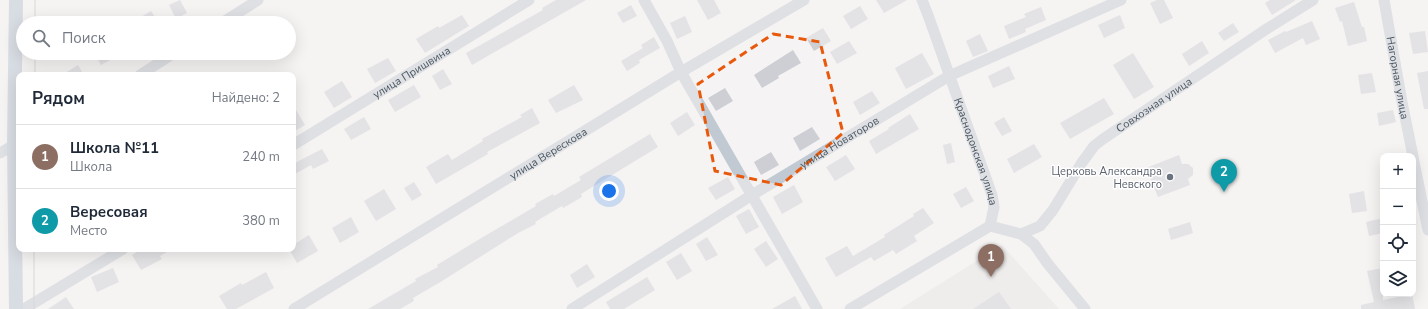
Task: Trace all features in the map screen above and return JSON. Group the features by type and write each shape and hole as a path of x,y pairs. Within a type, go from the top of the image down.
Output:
{"main road":[{"path":"16,0 16,16"},
{"path":"16,60 17,72"},
{"path":"16,252 16,309"}],"street":[{"path":"233,16 258,0"},
{"name":"улица Пришвина","path":"296,143 529,0"},
{"path":"644,0 667,41 681,72 818,309"},
{"name":"улица Верескова","path":"294,309 681,72 804,0"},
{"name":"Краснодонская улица","path":"922,0 992,195 994,207 990,226"},
{"name":"улица Новаторов","path":"572,309 752,195 949,76 1121,0"},
{"name":"Совхозная улица","path":"1021,234 1040,226 1053,210 1081,164 1094,146 1102,139 1265,30 1313,0"},
{"name":"Нагорная улица","path":"1384,0 1412,153"},
{"path":"145,72 163,60"},
{"path":"0,153 16,144"},
{"name":"Нагорная улица","path":"1416,172 1428,230"},
{"path":"850,309 990,226 1021,234 1034,244 1048,264 1085,309"},
{"path":"24,309 118,252"}],"highlighted area":[{"path":"773,34 820,42 843,133 781,185 715,171 698,84"}],"shaded area":[{"path":"1002,245 1059,309 900,309"}],"building":[{"path":"180,0 187,13 182,16 174,16 169,5"},
{"path":"556,0 586,0 472,65 466,53 543,10 542,8"},
{"path":"697,0 714,0 721,13 708,20"},
{"path":"876,0 907,0 884,13"},
{"path":"1157,0 1164,0 1173,18 1160,24 1150,3"},
{"path":"1270,0 1296,0 1272,15 1265,3"},
{"path":"1354,2 1362,27 1364,27 1367,41 1348,46 1342,21 1340,22 1335,8"},
{"path":"631,5 637,16 623,23 617,13"},
{"path":"860,6 868,19 851,29 843,16"},
{"path":"1041,7 1046,20 1025,29 1026,32 1009,39 1004,26 1026,17 1024,14"},
{"path":"151,11 154,16 143,16"},
{"path":"462,15 469,26 425,53 416,39 438,26 439,28"},
{"path":"1120,15 1125,28 1104,38 1098,25"},
{"path":"685,16 692,32 677,39 670,23"},
{"path":"1312,21 1320,39 1306,45 1303,38 1275,53 1268,40 1285,31 1286,32"},
{"path":"1233,23 1239,32 1224,41 1218,33"},
{"path":"823,28 831,41 814,51 806,38"},
{"path":"1425,31 1428,52 1413,54 1409,33"},
{"path":"980,34 988,51 973,57 966,41"},
{"path":"654,37 660,48 639,60 640,63 627,71 621,61 643,48 641,45"},
{"path":"849,41 857,53 837,64 830,52"},
{"path":"1202,41 1209,53 1189,66 1182,54"},
{"path":"793,50 801,63 778,76 779,78 762,88 754,75"},
{"path":"922,53 934,74 906,89 895,68"},
{"path":"1133,53 1154,87 1134,99 1113,65"},
{"path":"388,58 396,71 375,83 367,69"},
{"path":"98,60 110,60 101,65"},
{"path":"78,65 82,72 67,72"},
{"path":"1009,66 1015,79 993,88 988,76"},
{"path":"443,69 452,84 440,90 432,76"},
{"path":"1428,71 1428,109 1424,109 1417,73"},
{"path":"1372,73 1376,92 1361,94 1358,75"},
{"path":"342,81 352,97 334,108 324,92"},
{"path":"414,85 421,97 395,112 388,100"},
{"path":"574,85 583,100 556,113 548,100"},
{"path":"725,88 733,101 716,111 708,98"},
{"path":"872,91 880,103 860,115 853,102"},
{"path":"1104,98 1114,114 1070,139 1060,123"},
{"path":"532,108 540,123 487,152 488,154 436,184 426,167 448,154 452,160 483,141 482,139 522,117 520,115"},
{"path":"296,110 305,125 296,130"},
{"path":"1393,110 1396,122 1379,126 1377,113"},
{"path":"687,112 695,125 678,136 670,123"},
{"path":"910,114 919,129 876,154 869,141"},
{"path":"364,117 371,129 351,140 344,129"},
{"path":"1004,117 1012,131 1002,136 994,123"},
{"path":"812,127 820,139 800,151 793,138"},
{"path":"650,134 658,147 581,194 582,197 563,208 562,206 535,222 536,224 518,233 413,298 414,301 400,309 368,309 416,281 415,279 438,267 437,265 536,206 535,204 553,194 554,196 581,180 579,177"},
{"path":"951,143 955,162 947,164 943,145"},
{"path":"1034,144 1042,157 1014,173 1007,159"},
{"path":"322,149 329,161 313,169 311,165 296,173 296,162"},
{"path":"771,152 779,165 761,175 754,162"},
{"path":"846,155 855,169 835,181 826,167"},
{"name":"Церковь Александра Невского","path":"1179,155 1182,164 1188,164 1193,168 1193,175 1188,179 1190,185 1158,197 1146,168"},
{"path":"728,177 735,189 716,200 708,188"},
{"path":"414,182 422,195 412,201 404,188"},
{"path":"794,185 803,202 782,214 773,197"},
{"path":"966,187 974,201 961,208 953,194"},
{"path":"384,189 396,209 376,221 364,201"},
{"path":"1364,191 1367,211 1352,213 1349,194"},
{"path":"923,208 934,223 914,236 917,241 896,254 893,250 874,261 871,257 836,277 825,258 847,246 853,256 885,237 884,235 914,216 913,214"},
{"path":"749,209 759,227 746,234 736,216"},
{"path":"351,217 359,232 340,243 332,228"},
{"path":"1380,219 1380,234 1369,236 1366,222"},
{"path":"1190,222 1193,233 1171,240 1168,229"},
{"path":"309,235 318,251 297,263 291,252 296,252 296,243"},
{"path":"707,237 718,255 706,261 696,244"},
{"path":"766,241 778,259 766,267 754,249"},
{"path":"137,252 167,252 160,256 162,259 141,270 132,255"},
{"path":"681,253 692,271 677,280 666,262"},
{"path":"587,264 595,277 577,288 570,275"},
{"path":"113,268 119,282 97,292 91,277"},
{"path":"1380,269 1380,297 1383,297 1383,300 1398,297 1413,297 1415,309 1361,309 1361,305 1374,302 1367,271"},
{"path":"266,272 274,288 236,309 227,309 219,296 241,283 242,285"},
{"path":"647,277 655,290 624,309 610,309 606,302"},
{"path":"999,292 1011,309 973,309"},
{"path":"795,296 802,309 772,309"},
{"path":"66,297 74,309 48,309"}],"tram line":[{"path":"35,0 35,16"},
{"path":"35,60 35,72"},
{"path":"34,252 34,309"}],"place":[{"name":"Церковь Александра Невского","path":"1170,177"},
{"name":"Вересовая","path":"1224,192"},
{"name":"Школа №11","path":"991,277"}]}
